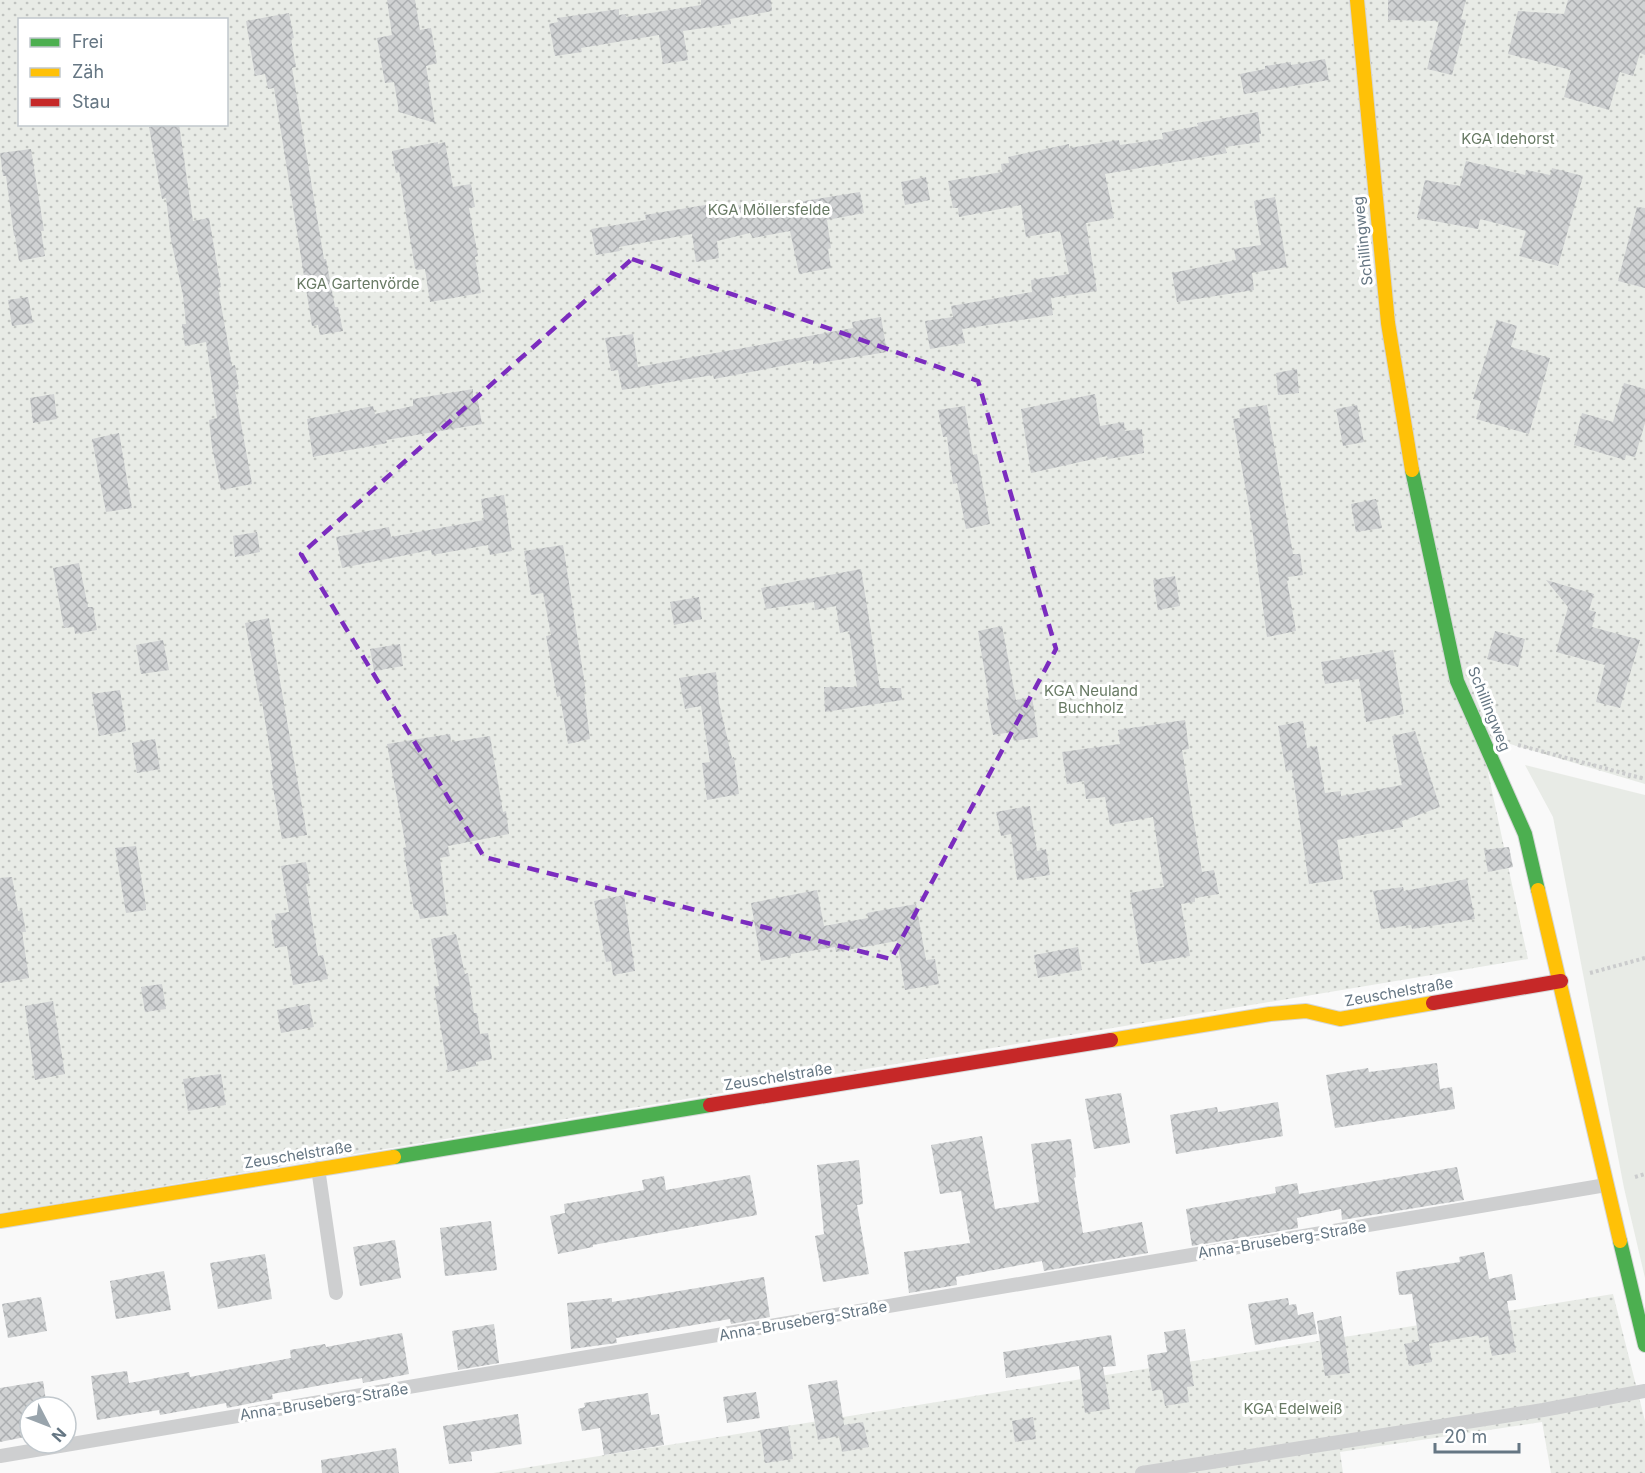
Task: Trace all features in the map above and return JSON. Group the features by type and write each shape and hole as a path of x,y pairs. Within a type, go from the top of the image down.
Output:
{"street":[{"name":"Schillingweg","path":"1357,0 1388,323 1415,488 1457,681 1479,735 1525,834 1645,1345"},
{"name":"Zeuschelstraße","path":"0,1221 1270,1014 1306,1011 1340,1020 1560,981"}],"lane":[{"path":"318,1168 336,1293"},
{"name":"Anna-Bruseberg-Straße","path":"0,1456 1606,1185"},
{"path":"1142,1473 1543,1410 1645,1391"}],"path":[{"path":"1479,735 1645,779"},
{"path":"1560,981 1645,958"}],"highlighted area":[{"path":"632,259 978,381 1056,649 891,959 484,857 301,554"}],"green space":[{"path":"0,0 1645,0 1645,784 1480,735 1528,959 0,1213"},
{"path":"1525,765 1645,795 1645,1278 1624,1188 1553,817"},
{"name":"KGA Edelweiß","path":"1613,1294 1645,1421 1645,1473 1551,1473 1542,1422 1340,1452 1343,1473 493,1473"}],"building":[{"path":"387,0 415,0 420,30 431,28 437,63 426,66 435,123 399,112 394,82 385,83 377,38 392,35"},
{"path":"701,0 771,0 772,11 730,19 731,24 683,31 688,60 663,64 659,35 581,48 582,52 555,56 549,24 558,22 557,18 619,9 619,15 626,14 626,17 701,5"},
{"path":"1388,0 1466,0 1461,19 1466,20 1452,75 1427,69 1439,21 1388,20"},
{"path":"1568,0 1645,0 1645,55 1640,53 1633,76 1620,72 1609,110 1564,97 1571,70 1508,54 1518,11 1564,14"},
{"path":"289,13 296,67 292,68 324,259 326,259 335,307 338,307 343,331 320,335 318,325 312,326 274,88 268,89 265,74 255,76 246,21"},
{"path":"1325,59 1329,80 1244,94 1240,74 1265,69 1265,66 1291,62 1291,65"},
{"path":"1258,112 1260,142 1225,147 1227,153 1105,174 1114,218 1086,223 1097,291 1051,298 1053,315 962,329 965,343 930,349 925,321 953,317 951,306 1032,292 1031,280 1069,274 1060,231 1026,237 1021,205 959,217 958,208 953,208 948,181 1002,172 1001,164 1009,163 1008,157 1069,144 1069,148 1119,140 1120,145 1163,139 1162,133 1198,126 1197,123"},
{"path":"179,126 193,221 209,218 221,287 218,288 232,366 235,365 239,389 235,390 252,484 221,490 209,420 217,418 206,342 185,346 182,324 186,324 183,295 171,240 166,198 162,199 149,127"},
{"path":"438,142 438,144 445,142 453,187 471,184 475,207 469,208 478,256 475,257 481,293 430,302 425,269 415,268 399,172 396,173 392,151"},
{"path":"31,149 44,231 41,231 45,256 19,261 6,176 3,176 0,153"},
{"path":"1466,161 1525,175 1526,170 1550,175 1552,168 1583,176 1558,266 1519,256 1526,231 1480,219 1478,229 1417,218 1425,180 1460,186"},
{"path":"926,177 930,200 905,205 901,182"},
{"path":"860,192 864,213 827,220 831,268 799,274 790,231 753,238 750,233 717,241 719,258 696,262 692,234 619,247 620,251 596,255 591,229 646,220 645,215 711,204 711,210 747,204 748,210"},
{"path":"1275,197 1287,267 1252,273 1254,290 1177,302 1172,273 1236,260 1234,249 1261,245 1254,201"},
{"path":"1637,207 1645,208 1645,288 1618,281"},
{"path":"28,297 33,323 12,326 8,300"},
{"path":"881,317 887,352 813,364 813,360 714,379 713,375 622,390 618,370 611,371 605,338 633,334 638,367 853,328 852,322"},
{"path":"1497,320 1517,326 1511,347 1550,358 1529,434 1476,419 1481,401 1473,399"},
{"path":"1297,369 1299,393 1278,395 1276,373"},
{"path":"1624,383 1645,389 1645,423 1635,457 1626,455 1625,460 1574,445 1582,413 1613,422"},
{"path":"473,389 473,397 477,396 482,424 386,440 387,443 313,457 307,419 373,406 375,414 413,406 413,399"},
{"path":"54,394 57,419 33,423 30,398"},
{"path":"1095,394 1100,426 1124,422 1125,431 1142,429 1144,453 1108,459 1107,456 1031,473 1021,409"},
{"path":"1267,405 1293,554 1300,554 1303,575 1288,577 1287,581 1296,631 1267,637 1250,513 1233,419 1240,418 1239,409"},
{"path":"1357,405 1364,442 1343,446 1336,409"},
{"path":"965,406 973,455 977,454 990,524 966,529 957,483 953,484 947,437 943,437 938,410"},
{"path":"119,433 132,508 106,512 92,439"},
{"path":"504,495 512,551 490,555 488,545 432,555 431,550 342,568 336,537 389,527 391,537 484,520 481,499"},
{"path":"1376,499 1382,528 1356,532 1351,504"},
{"path":"257,532 260,552 235,557 233,536"},
{"path":"563,545 586,692 584,692 590,739 568,744 546,636 551,635 543,593 531,595 524,551"},
{"path":"79,563 88,607 93,607 97,630 75,634 74,627 64,628 53,568"},
{"path":"861,569 880,688 901,688 902,700 825,712 824,687 857,687 849,631 840,633 836,606 815,610 814,602 766,609 761,588"},
{"path":"1175,576 1180,606 1158,610 1153,580"},
{"path":"1546,580 1594,594 1589,610 1596,612 1592,627 1640,640 1620,708 1596,702 1605,665 1556,652 1568,607"},
{"path":"699,597 702,619 674,625 670,602"},
{"path":"269,618 307,835 282,839 270,770 273,770 262,702 260,703 245,623"},
{"path":"1002,626 1016,700 1032,697 1038,737 1014,741 1012,732 993,735 978,631"},
{"path":"1495,631 1525,639 1518,667 1487,659"},
{"path":"163,640 169,670 141,674 136,645"},
{"path":"400,644 403,666 374,671 370,649"},
{"path":"1393,650 1404,714 1366,722 1359,679 1325,684 1321,662"},
{"path":"716,672 719,703 732,758 734,757 739,794 707,800 702,763 710,762 701,706 685,709 679,678"},
{"path":"120,690 126,731 99,736 92,694"},
{"path":"1185,720 1189,749 1182,750 1202,872 1214,870 1219,894 1195,898 1195,902 1181,904 1190,956 1141,964 1130,893 1164,887 1153,817 1110,825 1105,797 1086,799 1084,781 1067,784 1062,752 1120,744 1118,730"},
{"path":"1303,721 1307,748 1317,746 1325,793 1341,791 1341,796 1402,785 1392,736 1415,731 1440,807 1402,821 1403,827 1337,840 1343,879 1309,884 1292,770 1286,771 1278,726"},
{"path":"450,734 451,742 490,736 509,834 448,846 450,856 440,858 447,915 420,919 418,910 414,910 403,848 406,847 387,744"},
{"path":"155,739 160,769 137,773 132,743"},
{"path":"1030,806 1037,851 1046,849 1050,875 1017,880 1011,834 1001,836 996,812"},
{"path":"136,846 146,910 126,913 115,848"},
{"path":"1509,847 1513,867 1488,872 1484,850"},
{"path":"306,862 310,883 306,884 318,956 323,955 328,979 293,985 287,946 275,948 271,921 276,920 275,914 289,912 281,866"},
{"path":"12,877 18,911 22,910 26,932 22,932 29,978 0,983 0,878"},
{"path":"1467,879 1475,919 1412,929 1411,925 1381,929 1373,891 1403,887 1404,891"},
{"path":"817,890 824,926 868,918 867,913 916,904 926,960 935,959 939,984 905,990 897,941 836,952 835,947 761,961 751,903"},
{"path":"624,895 635,971 613,975 611,961 606,962 594,901"},
{"path":"456,934 465,974 468,973 474,1013 477,1013 480,1034 488,1033 492,1059 476,1062 476,1066 448,1072 434,987 439,986 431,939"},
{"path":"1078,947 1082,970 1038,978 1034,955"},
{"path":"162,984 166,1009 145,1012 141,987"},
{"path":"53,1001 65,1074 35,1080 25,1006"},
{"path":"309,1004 314,1027 281,1033 277,1010"},
{"path":"1437,1063 1440,1089 1452,1087 1455,1109 1335,1128 1326,1075 1368,1068 1369,1072"},
{"path":"221,1074 226,1105 188,1111 183,1079"},
{"path":"1121,1093 1130,1143 1094,1149 1085,1099"},
{"path":"1278,1102 1283,1136 1176,1154 1170,1115 1217,1107 1218,1112"},
{"path":"982,1136 995,1209 1039,1202 1031,1144 1071,1139 1076,1177 1074,1178 1083,1233 1142,1222 1148,1253 1044,1271 1042,1261 956,1277 957,1285 909,1293 904,1252 970,1243 961,1191 940,1194 931,1145"},
{"path":"859,1160 863,1204 857,1205 869,1274 823,1282 815,1236 824,1234 817,1165"},
{"path":"1457,1167 1464,1200 1342,1220 1341,1209 1297,1218 1298,1228 1192,1246 1186,1209 1276,1193 1275,1187 1297,1183 1299,1194"},
{"path":"750,1175 757,1215 593,1245 593,1247 558,1254 550,1216 565,1213 564,1204 644,1190 642,1180 664,1176 666,1190"},
{"path":"491,1221 497,1270 445,1276 440,1228"},
{"path":"395,1240 401,1278 360,1286 353,1247"},
{"path":"1484,1252 1489,1279 1512,1274 1516,1300 1507,1301 1516,1352 1492,1356 1488,1336 1479,1338 1479,1335 1429,1344 1432,1362 1409,1366 1404,1344 1419,1341 1412,1294 1399,1295 1396,1272 1460,1262 1459,1257"},
{"path":"265,1254 272,1299 218,1309 210,1263"},
{"path":"164,1271 171,1310 116,1319 110,1281"},
{"path":"764,1277 770,1317 731,1324 730,1319 616,1338 617,1343 571,1349 567,1303 612,1298 612,1302"},
{"path":"41,1297 47,1331 8,1338 2,1304"},
{"path":"1288,1298 1289,1305 1296,1304 1298,1315 1313,1312 1317,1334 1255,1345 1248,1304"},
{"path":"1341,1316 1350,1373 1325,1376 1317,1321"},
{"path":"494,1324 499,1363 458,1370 452,1331"},
{"path":"1185,1329 1194,1386 1187,1387 1189,1402 1165,1406 1162,1389 1152,1391 1147,1355 1167,1352 1164,1332"},
{"path":"402,1333 409,1374 363,1383 362,1378 272,1394 273,1399 227,1408 226,1403 160,1415 159,1410 97,1420 91,1376 127,1371 129,1383 189,1372 190,1377 291,1358 290,1350 325,1344 326,1347"},
{"path":"1111,1335 1116,1366 1103,1367 1110,1409 1085,1413 1079,1366 1006,1378 1003,1352"},
{"path":"837,1380 844,1425 863,1422 869,1447 842,1452 839,1436 818,1440 808,1385"},
{"path":"43,1381 45,1395 18,1395 18,1438 0,1442 0,1388"},
{"path":"756,1392 760,1418 727,1423 723,1397"},
{"path":"648,1393 651,1415 659,1414 664,1445 604,1455 600,1428 582,1431 578,1409 585,1407 584,1403"},
{"path":"518,1414 522,1444 471,1452 472,1461 449,1464 443,1426"},
{"path":"1033,1417 1036,1439 1015,1442 1012,1421"},
{"path":"788,1426 793,1459 765,1463 760,1430"},
{"path":"396,1448 399,1473 322,1473 321,1460"}],"traffic: fast":[{"path":"1412,470 1457,681 1525,834 1538,890"},
{"path":"394,1157 710,1105"},
{"path":"1620,1241 1645,1345"}],"traffic: slow":[{"path":"1357,0 1388,323 1412,470"},
{"path":"1538,890 1620,1241"},
{"path":"1111,1040 1270,1014 1306,1011 1340,1019 1433,1003"},
{"path":"0,1221 394,1157"}],"traffic: jam":[{"path":"1433,1003 1561,981"},
{"path":"710,1105 1111,1040"}],"park label":[{"name":"KGA Idehorst","path":"1508,139"},
{"name":"KGA Möllersfelde","path":"769,210"},
{"name":"KGA Gartenvörde","path":"358,284"},
{"name":"KGA Neuland Buchholz","path":"1091,700"}]}
